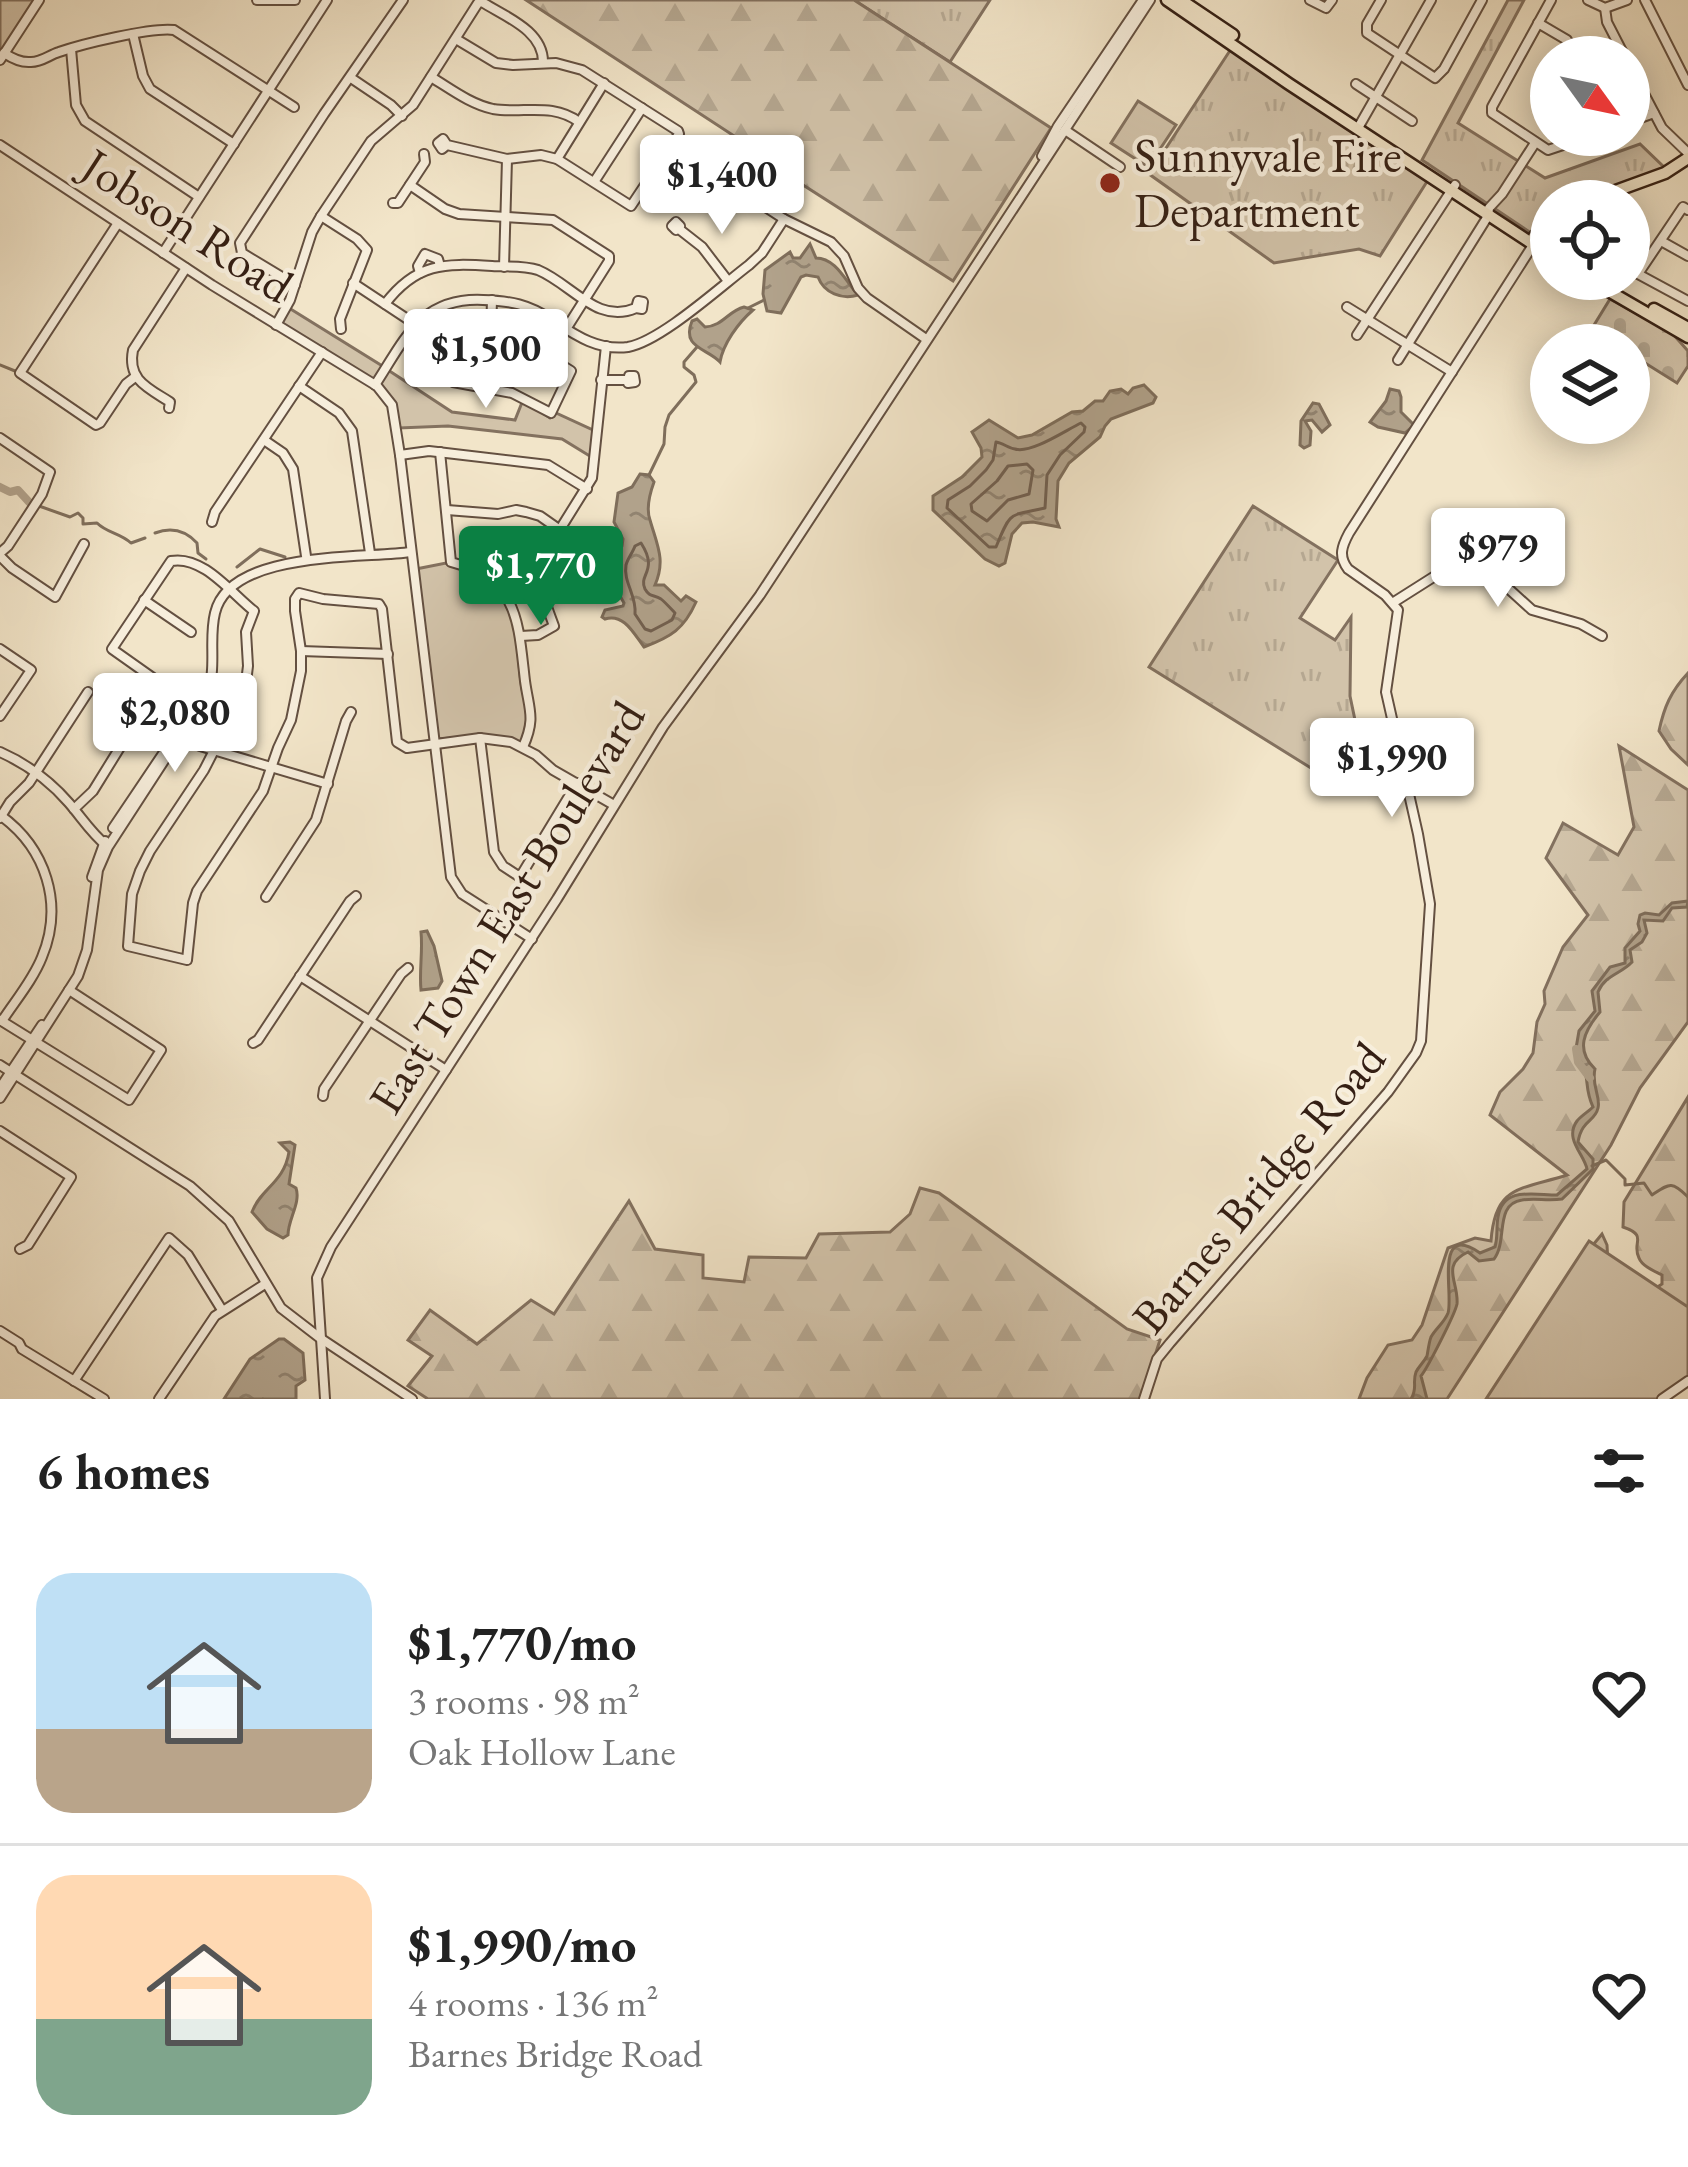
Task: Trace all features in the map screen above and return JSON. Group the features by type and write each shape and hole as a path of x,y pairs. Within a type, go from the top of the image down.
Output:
{"main road":[{"path":"1167,0 1207,21"},
{"path":"1181,0 1291,82 1530,238"},
{"path":"1650,182 1688,159"},
{"path":"1630,300 1688,333"}],"street":[{"path":"39,0 2,56 32,62 133,34 174,30 294,107"},
{"path":"257,0 295,0"},
{"path":"295,285 242,253 239,246 403,0"},
{"name":"East Town East Boulevard","path":"325,1399 317,1278 321,1265 681,700 760,595 1146,0"},
{"path":"1310,0 1326,8 1330,3"},
{"path":"1381,0 1367,33 1435,78 1482,0"},
{"path":"1358,122 1431,0"},
{"path":"1531,36 1551,0"},
{"path":"1588,0 1605,8 1627,0"},
{"path":"1645,0 1688,85"},
{"path":"163,253 324,1"},
{"path":"276,325 321,216 371,141 402,116 431,77 478,3 536,37 543,48 543,63"},
{"path":"1605,8 1614,36"},
{"path":"1538,23 1560,36"},
{"path":"133,34 150,88 234,144"},
{"path":"1530,38 1492,107 1493,116 1530,140"},
{"path":"447,146 507,159 541,155 556,159 632,206 678,131 569,66 496,63 456,39"},
{"path":"71,49 76,104 85,121 199,197"},
{"path":"431,77 481,105 554,110 579,122"},
{"path":"351,78 402,116"},
{"path":"556,159 604,83"},
{"path":"1356,84 1412,121"},
{"path":"1650,105 1688,159"},
{"path":"594,182 642,108"},
{"path":"1650,114 1654,113"},
{"path":"1062,129 1120,167"},
{"name":"Jobson Road","path":"0,145 375,385"},
{"path":"1398,360 1530,151"},
{"path":"667,153 698,172 728,182 831,242 867,298 926,339"},
{"path":"393,203 398,203 410,185 424,154"},
{"path":"504,267 507,159"},
{"path":"410,185 459,214 553,220 610,258 566,328"},
{"path":"1357,335 1453,188"},
{"path":"1686,208 1638,274 1688,301"},
{"path":"321,216 367,250 340,329"},
{"path":"532,939 462,894 454,883 400,454 392,405 375,385 415,324 452,301 521,303 591,344 634,346 653,338 762,254 784,218"},
{"path":"118,223 20,373 96,425 135,377"},
{"path":"680,229 702,247 728,281"},
{"path":"1661,242 1688,256"},
{"path":"1530,249 1342,545 1341,556 1348,568 1394,602 1435,575 1477,571 1495,577 1532,610 1581,624 1602,636"},
{"path":"385,304 398,287 420,273 450,263 527,267 599,310 612,314 636,308"},
{"path":"169,408 170,402 135,377 131,359 187,268"},
{"path":"353,283 415,324"},
{"path":"491,334 492,300"},
{"path":"1347,307 1452,372"},
{"path":"491,334 521,340 571,371 551,413 512,393 453,382 432,369 443,346 458,335 491,334"},
{"path":"521,636 538,635 554,626 540,567 592,478 606,346"},
{"path":"212,522 322,352"},
{"path":"602,380 627,380"},
{"path":"299,386 339,413 352,431 370,553"},
{"path":"0,439 50,472 42,494 0,554 12,568 55,597 84,544"},
{"path":"263,440 283,453 293,469 306,556"},
{"path":"400,454 440,452 548,465 586,489"},
{"path":"440,452 451,562 476,569 497,584 512,604 532,722 523,747"},
{"path":"448,510 498,514 517,510 539,516 560,530"},
{"path":"179,734 208,681 211,614 226,589 247,571 337,552 411,550"},
{"path":"0,1098 68,989 85,941 93,867 206,696 212,682 215,614 226,589 251,573 324,558 364,558 411,550"},
{"path":"194,707 112,650 171,560 178,558 202,567 254,611 246,632 245,690 235,715 140,871 132,893 128,946 188,960 197,890 263,791 298,698 301,651 295,611 298,594 303,592 323,599 379,604 397,742 407,748 498,739 523,747 614,805"},
{"path":"544,599 567,590"},
{"path":"144,600 191,632"},
{"name":"Barnes Bridge Road","path":"1144,1399 1157,1359 1388,1092 1424,1034 1430,904 1386,692 1399,620 1394,602"},
{"path":"0,649 32,670 0,716"},
{"path":"301,651 388,654"},
{"path":"68,989 161,1050 129,1100 1,1021 41,962 50,935 52,905 38,856 21,832 0,816 36,772 88,692"},
{"path":"266,897 316,820 351,712"},
{"path":"179,734 200,746 328,784"},
{"path":"74,809 93,791 128,736"},
{"path":"479,738 494,852 503,866 520,877 578,783"},
{"path":"0,752 36,772 106,845"},
{"path":"253,1043 356,896"},
{"path":"323,1096 369,1020 408,968"},
{"path":"302,975 446,1070"},
{"path":"0,1065 211,1202 229,1220 281,1308 412,1399"},
{"path":"0,1088 13,1074"},
{"path":"0,1131 71,1177 28,1245 20,1250"},
{"path":"74,1381 169,1238 188,1255 222,1310"},
{"path":"158,1399 215,1316 265,1284"},
{"path":"308,1329 319,1318"},
{"path":"0,1330 22,1349 104,1399"},
{"path":"1662,1399 1688,1381"}],"green space":[{"path":"0,0 37,0 0,57"},
{"path":"526,0 854,0 1051,128 953,281"},
{"path":"854,0 990,0 950,62"},
{"path":"1508,0 1524,0 1458,123 1545,178 1606,156 1650,154 1667,170 1641,180 1530,180 1530,232 1422,160"},
{"path":"1231,49 1428,180 1380,256 1359,249 1274,263 1149,174"},
{"path":"1138,101 1176,125 1148,167 1111,143"},
{"path":"1612,300 1672,333 1688,351 1688,366 1677,383 1650,366 1650,324 1595,324"},
{"path":"289,308 384,367 374,383 280,325"},
{"path":"388,370 452,412 515,420 523,400 550,418 556,413 595,431 593,458 562,439 448,426 399,428 379,383"},
{"path":"1253,506 1338,560 1300,618 1335,640 1351,617 1350,696 1360,744 1335,783 1149,667"},
{"path":"446,563 491,584 510,611 528,713 520,744 484,736 437,739 416,569"},
{"path":"1688,673 1688,765 1659,731 1669,700"},
{"path":"1619,746 1688,790 1688,1022 1640,1088 1611,1145 1447,1399 1359,1399 1388,1345 1412,1340 1422,1325 1448,1248 1475,1238 1491,1241 1504,1199 1567,1175 1490,1115 1500,1092 1533,1053 1544,991 1563,947 1588,915 1546,858 1563,823 1618,855 1634,827"},
{"path":"1688,1097 1688,1351 1494,1399 1602,1234 1608,1264 1644,1296 1662,1284 1662,1275 1639,1258 1635,1233 1623,1227 1624,1202"},
{"path":"920,1188 939,1193 1127,1329 1160,1340 1141,1399 428,1399 408,1386 432,1356 408,1340 430,1310 477,1344 531,1300 554,1314 629,1201 655,1249 703,1255 703,1278 744,1282 749,1257 806,1258 819,1234 890,1232 910,1214"},
{"path":"1589,1241 1688,1307 1688,1378 1661,1399 1486,1399"}],"water":[{"path":"810,244 816,258 835,266 858,295 834,294 818,277 806,275 781,313 767,311 765,270 790,252 793,258 800,258"},
{"path":"744,307 753,310 732,334 720,362 693,342 692,321 711,326"},
{"path":"1144,385 1156,397 1153,403 1111,419 1058,481 1059,527 1022,523 1012,534 1005,563 999,566 985,559 933,510 933,496 982,457 972,432 989,420 1018,438 1032,435 1103,401 1110,391 1121,389 1128,394"},
{"path":"1390,389 1399,391 1401,412 1414,425 1405,433 1370,422"},
{"path":"1313,403 1319,404 1330,425 1322,432 1312,420 1305,421 1311,431 1310,445 1304,448 1300,445 1301,421"},
{"path":"640,474 654,482 648,511 660,560 655,585 664,585 681,601 686,596 696,602 676,631 644,647 623,622 602,617 605,610 624,603 616,589 616,576 603,573 599,566 614,561 622,546 614,522 618,493 632,487"},
{"path":"1688,901 1687,907 1672,908 1663,921 1644,920 1647,933 1630,950 1632,962 1598,992 1600,1012 1586,1033 1584,1048 1595,1069 1599,1104 1578,1142 1593,1159 1593,1169 1562,1199 1513,1203 1494,1259 1479,1261 1468,1252 1455,1263 1457,1304 1421,1376 1427,1399 1411,1399 1431,1337 1448,1313 1449,1264 1456,1246 1480,1253 1495,1247 1498,1217 1506,1200 1521,1194 1557,1195 1587,1169 1573,1134 1577,1121 1593,1107 1584,1068 1575,1054 1579,1031 1595,1011 1592,991 1610,967 1625,963 1625,948 1640,931 1640,915 1659,915 1672,903"},
{"path":"427,931 442,981 438,988 421,990 421,932"},
{"path":"280,1143 295,1145 289,1184 296,1188 297,1199 288,1235 283,1238 252,1212 286,1162 289,1152"},
{"path":"279,1339 303,1353 305,1380 296,1386 296,1399 224,1399 250,1359"}],"waterway":[{"path":"748,308 764,300"},
{"path":"649,475 664,444 669,415 696,382 684,362 697,347"},
{"path":"0,365 15,371"},
{"path":"0,487 18,490 29,502"},
{"path":"39,506 70,517 78,513 83,524 97,523 131,543 145,538"},
{"path":"155,533 183,533 197,543 198,553 206,559"},
{"path":"237,567 260,549 285,557"},
{"path":"1576,1049 1578,1062 1590,1078"},
{"path":"1592,1166 1606,1160 1625,1179 1625,1185 1644,1183 1652,1195 1674,1186 1688,1197"}],"place":[{"name":"Sunnyvale Fire Department","path":"1110,183"}]}
